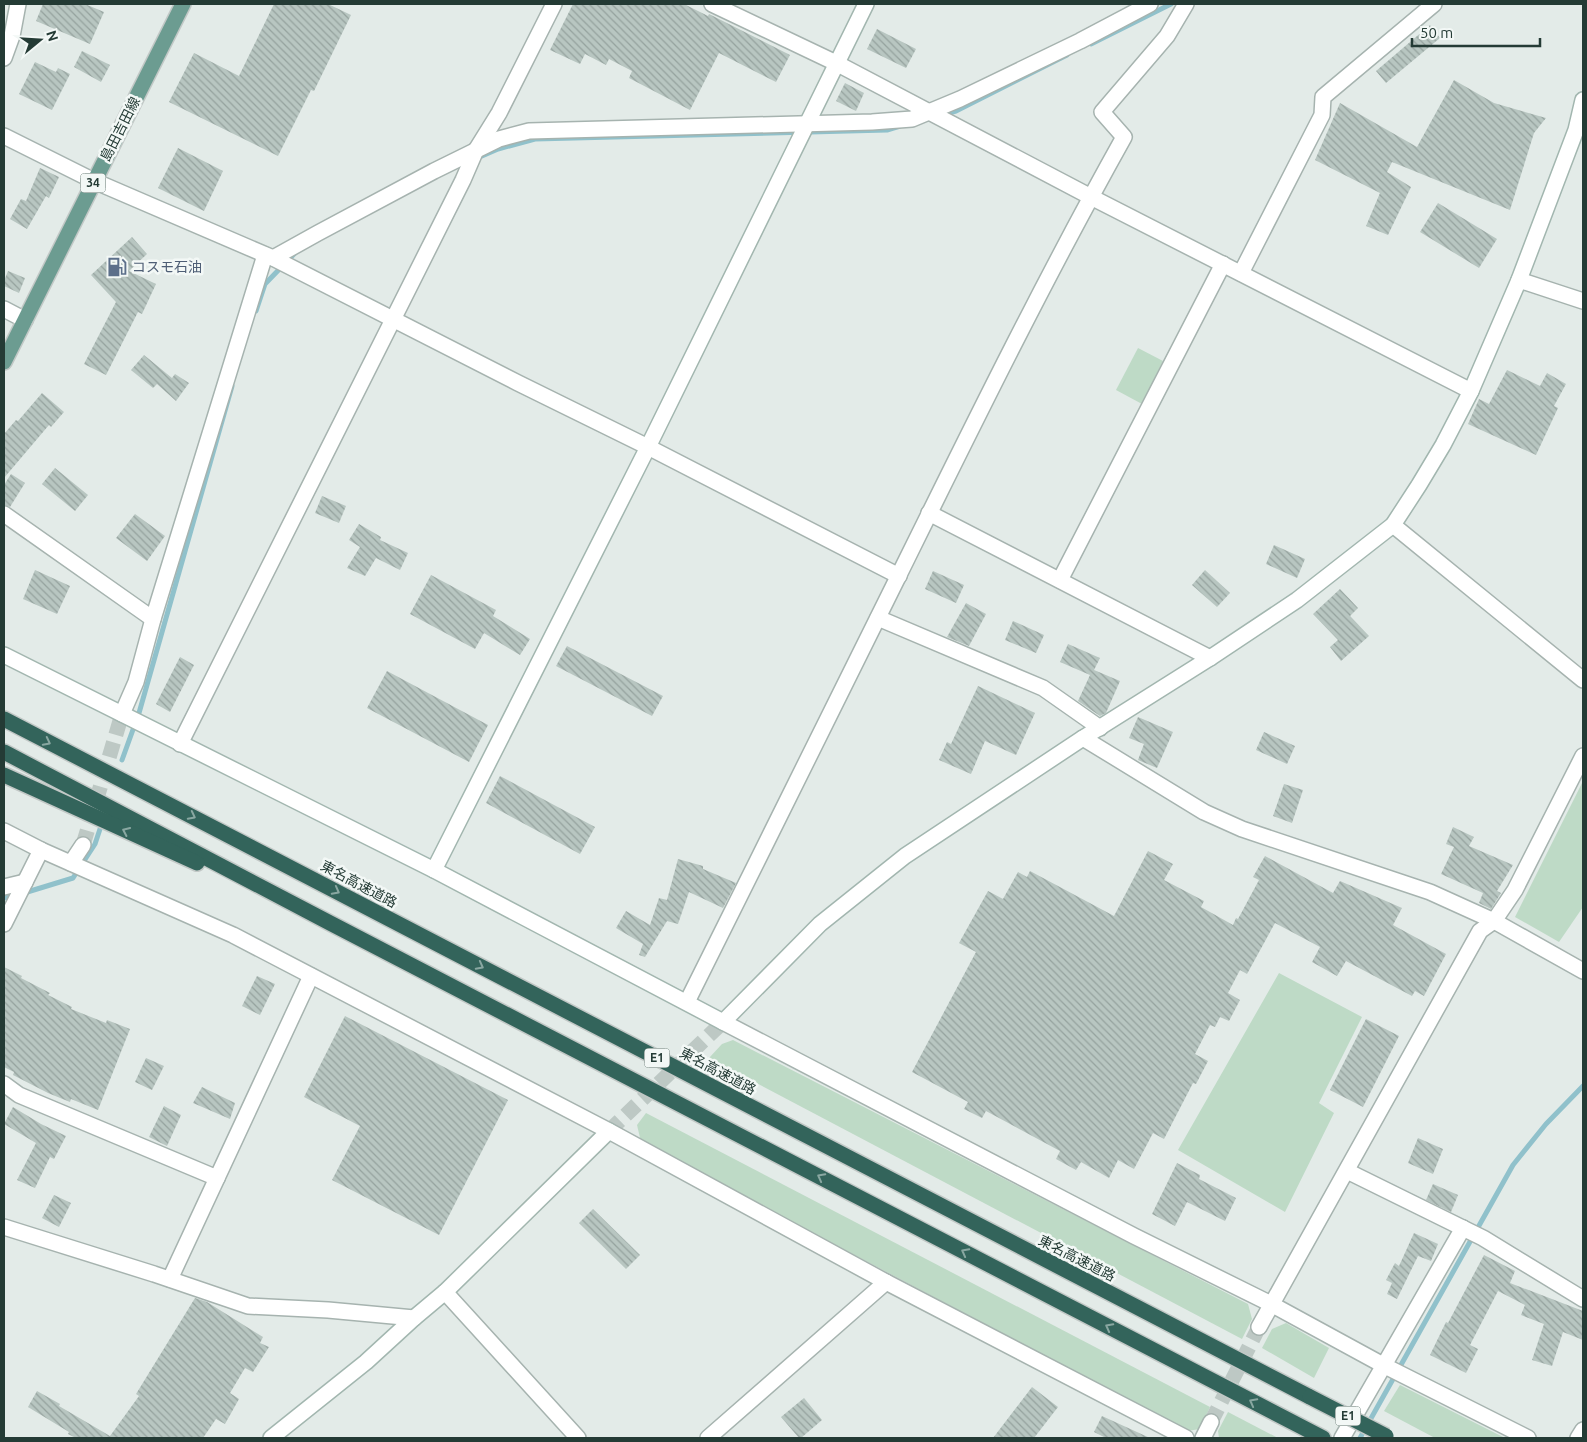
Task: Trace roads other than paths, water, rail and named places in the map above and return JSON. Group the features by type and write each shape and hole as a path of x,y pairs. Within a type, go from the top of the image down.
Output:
{"highway":[{"name":"東名高速道路","path":"4,719 1388,1437"},
{"name":"E1","path":"4,752 1323,1438"},
{"path":"4,775 330,923"}],"main road":[{"name":"島田吉田線","path":"4,362 183,4"}],"street":[{"path":"4,58 12,36 18,4"},
{"path":"180,744 476,151 499,113 554,4"},
{"path":"712,4 836,63 1090,197 1471,390"},
{"path":"434,870 648,446 866,4"},
{"path":"124,715 136,682 153,619 271,258 499,139 529,131 872,122 912,119 960,99 1080,41 1150,4"},
{"path":"1241,273 1322,115 1323,97 1434,4"},
{"path":"687,1002 929,513 1090,197 1124,137 1102,112 1167,36 1185,6"},
{"path":"723,1022 820,924 905,856 1297,600 1393,525 1443,446 1471,390 1519,280 1576,130 1583,100"},
{"path":"4,136 94,181 294,269 518,383 648,446 899,576"},
{"path":"1060,580 1222,264"},
{"path":"1519,280 1583,300"},
{"path":"4,309 25,320"},
{"path":"929,513 1210,658"},
{"path":"4,514 153,619"},
{"path":"1393,525 1583,680"},
{"path":"878,618 1043,688 1100,728"},
{"path":"4,655 434,870 1126,1231 1271,1304 1385,1366 1528,1438"},
{"path":"1083,738 1204,812 1242,829 1430,892 1494,921 1583,971"},
{"path":"1259,1327 1480,931 1494,921 1515,890 1583,756"},
{"path":"4,832 234,936 609,1131 886,1282 1186,1438"},
{"path":"72,863 83,845"},
{"path":"4,924 41,850"},
{"path":"4,887 25,883"},
{"path":"170,1279 311,976"},
{"path":"4,1084 19,1095 217,1178"},
{"path":"271,1438 366,1362 444,1292 609,1131"},
{"path":"1347,1171 1483,1238 1583,1299"},
{"path":"4,1227 170,1279 248,1306 328,1310 414,1318"},
{"path":"1342,1438 1463,1229"},
{"path":"708,1438 886,1282"},
{"path":"444,1292 578,1438"},
{"path":"1203,1438 1211,1422"},
{"path":"1578,1438 1583,1430"}],"waterway":[{"path":"1091,44 1171,4"},
{"path":"942,115 956,111 1067,55"},
{"path":"475,159 498,149 535,139 887,130 900,126"},
{"path":"256,311 265,284 295,253"},
{"path":"122,760 139,713 232,386"},
{"path":"24,893 73,878 95,844 102,823"},
{"path":"4,898 16,895"},
{"path":"1360,1438 1513,1165 1546,1124 1583,1086"}],"tunnel":[{"path":"83,845 122,714"},
{"path":"609,1131 723,1022"},
{"path":"1211,1422 1259,1327"}],"place":[{"name":"コスモ石油","path":"117,267"}]}
